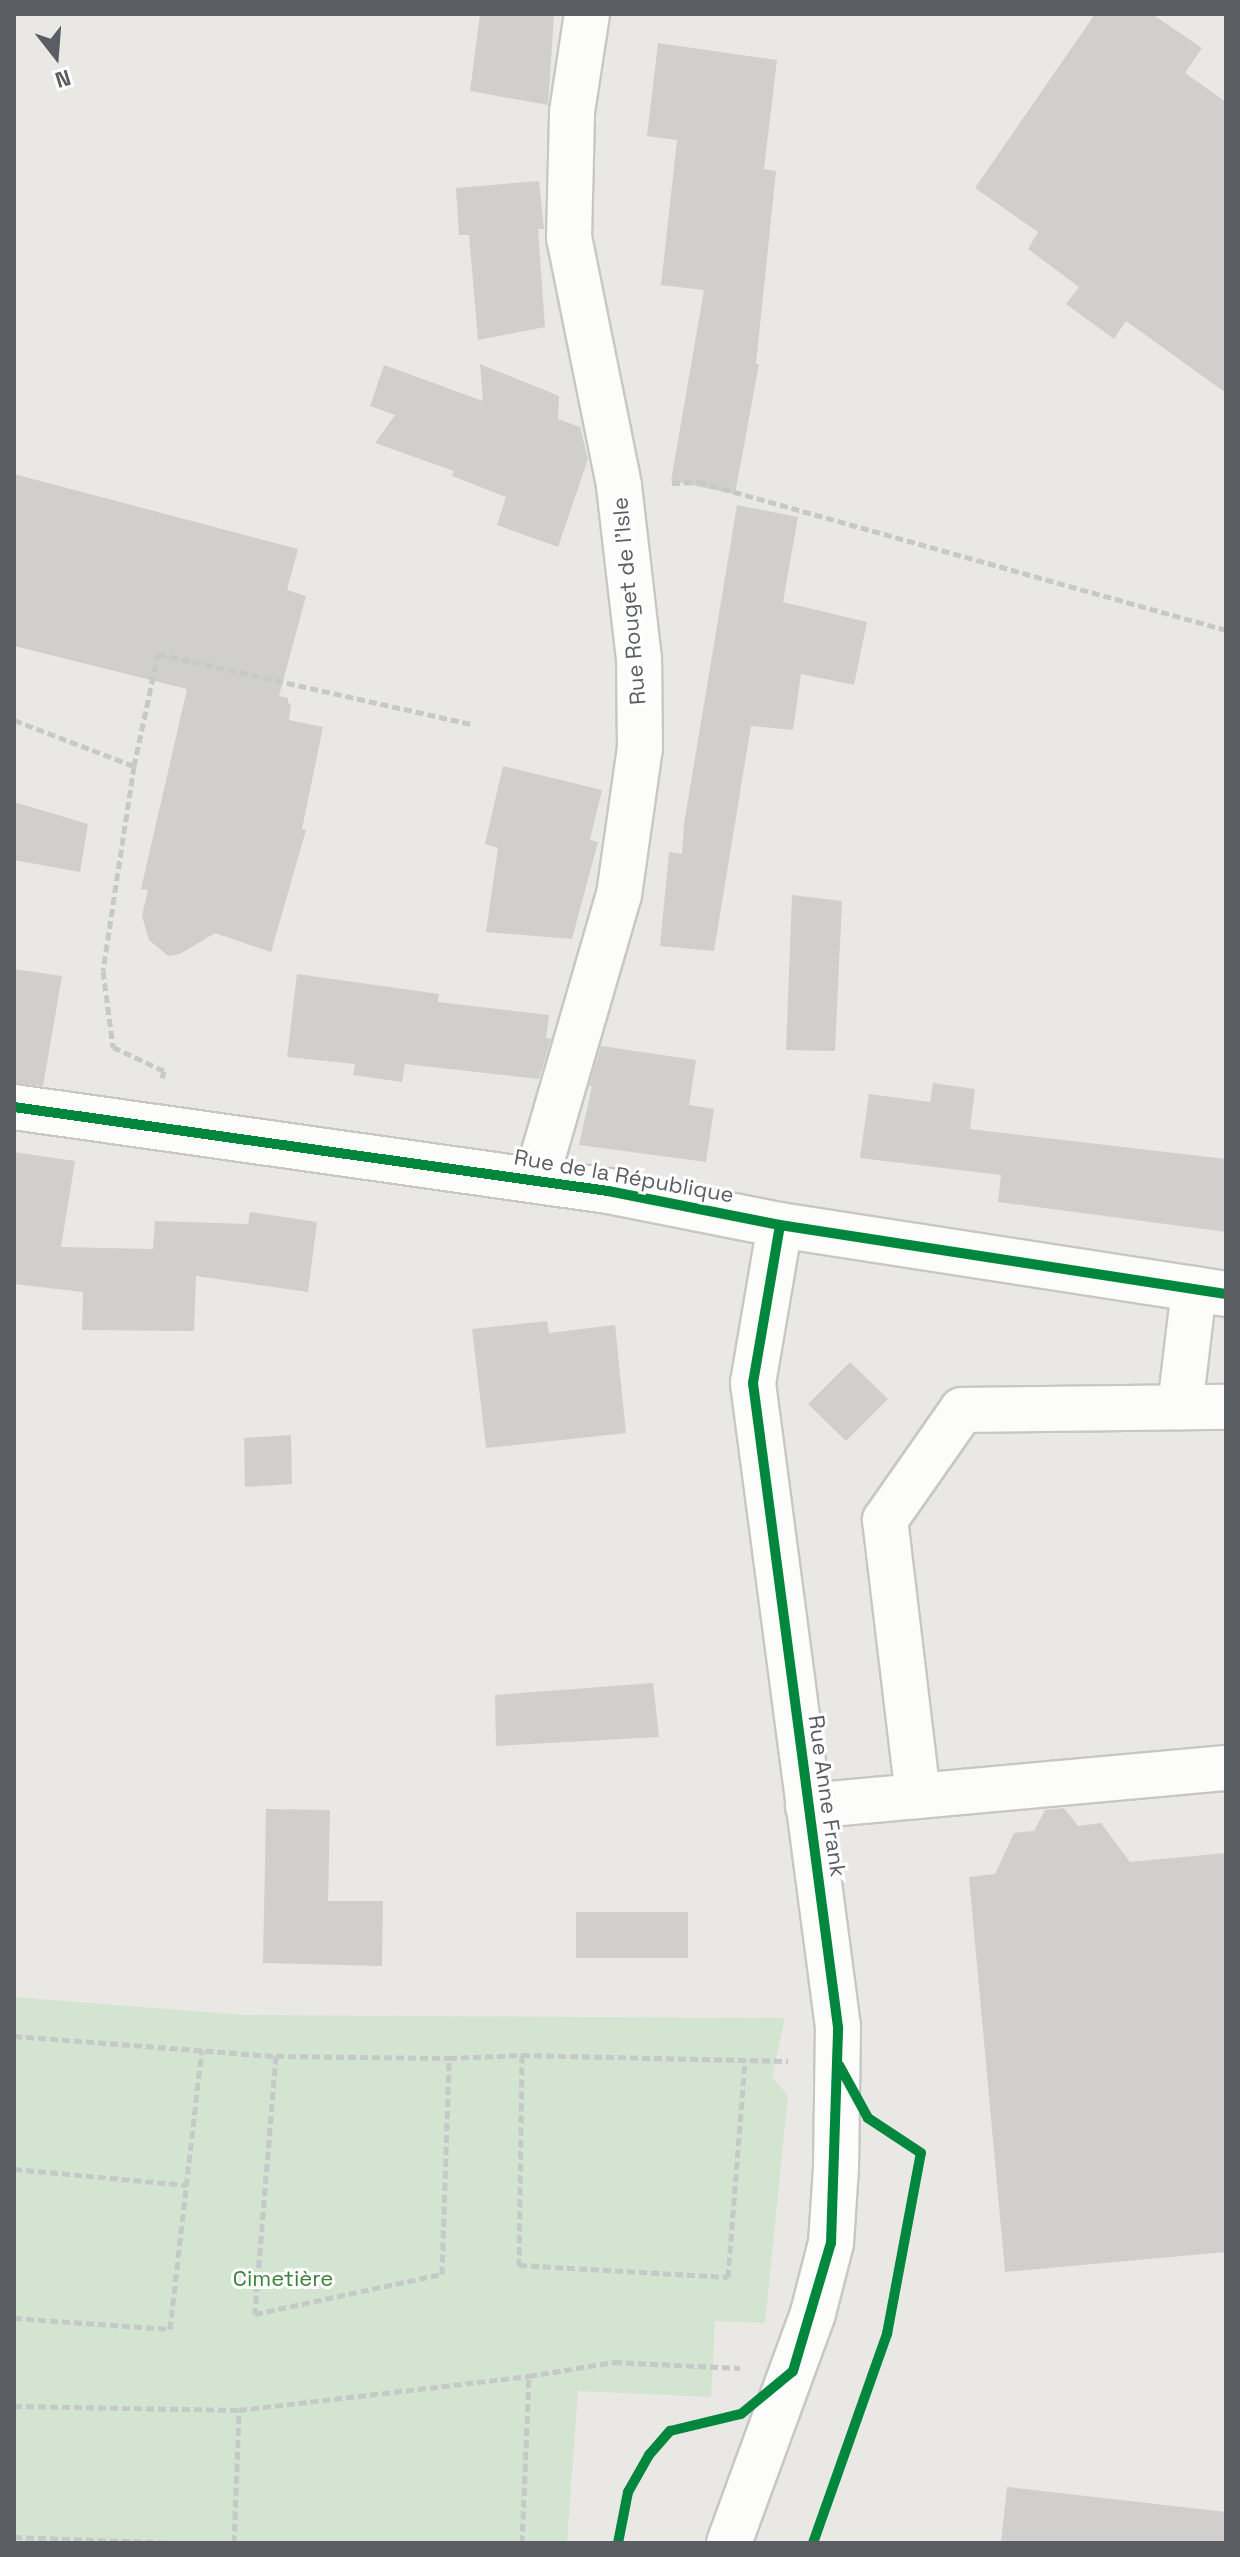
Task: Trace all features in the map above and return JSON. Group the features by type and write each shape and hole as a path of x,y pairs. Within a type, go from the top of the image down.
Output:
{"street":[{"name":"Rue Rouget de l'Isle","path":"536,1180 619,895 640,748 639,659 619,485 569,238 572,112 587,14"},
{"name":"Rue de la République","path":"14,1107 536,1180 780,1225 1210,1291"},
{"name":"Rue Anne Frank","path":"729,2543 793,2371 831,2243 838,2027 753,1383 780,1225"},
{"path":"1180,1407 1210,1291"},
{"path":"918,1796 885,1520 962,1410 1226,1407"},
{"path":"808,1806 1226,1768"}],"path":[{"path":"619,485 699,482 1226,630"},
{"path":"152,1126 164,1071 113,1047 103,971 134,766 158,654 472,724"},
{"path":"14,720 134,766"},
{"path":"14,2036 276,2056 449,2058 522,2055 837,2062"},
{"path":"14,2318 170,2329 202,2050"},
{"path":"522,2055 519,2265 728,2277 745,2060"},
{"path":"276,2056 255,2314 442,2274 449,2058"},
{"path":"14,2169 186,2185"},
{"path":"14,2406 239,2410 529,2376 614,2362 793,2371"},
{"path":"522,2543 529,2376"},
{"path":"234,2543 239,2410"},
{"path":"14,2537 181,2543"}],"green space":[{"name":"Cimetière","path":"14,1997 243,2015 785,2018 772,2077 788,2096 765,2323 715,2321 711,2397 578,2391 567,2543 14,2543"}],"building":[{"path":"480,14 554,14 548,105 470,91"},
{"path":"1095,14 1152,14 1202,48 1185,73 1226,102 1226,393 1126,321 1114,339 1066,304 1079,287 1028,249 1038,232 975,188"},
{"path":"658,43 777,60 764,169 776,171 756,364 759,364 735,494 671,481 704,290 661,285 677,140 647,136"},
{"path":"539,181 544,229 538,229 545,327 478,340 469,235 459,235 456,188"},
{"path":"480,364 559,396 558,419 580,427 588,459 558,547 497,525 506,497 452,476 454,471 375,443 395,415 370,406 384,365 483,401"},
{"path":"14,474 298,549 287,590 306,596 279,696 288,698 291,704 289,720 323,727 302,829 306,830 271,952 215,933 180,954 168,956 149,940 142,916 148,890 141,889 187,689 14,646"},
{"path":"737,505 798,517 783,602 867,622 854,685 801,674 793,730 751,726 714,951 660,946 669,852 682,854 684,824"},
{"path":"503,766 602,790 590,840 598,842 572,939 486,932 498,848 485,844"},
{"path":"14,802 88,824 80,872 14,860"},
{"path":"792,895 842,901 835,1051 786,1050"},
{"path":"14,969 62,976 43,1086 14,1083"},
{"path":"297,974 439,994 438,1002 549,1015 546,1038 551,1039 539,1079 405,1064 402,1082 353,1075 355,1064 287,1057"},
{"path":"601,1046 696,1060 689,1105 714,1109 706,1162 579,1145 592,1086 589,1086"},
{"path":"933,1083 975,1089 970,1129 1226,1159 1226,1232 998,1202 1001,1175 860,1158 869,1094 930,1102"},
{"path":"14,1152 75,1161 61,1247 153,1249 155,1221 248,1224 250,1212 317,1222 308,1292 196,1276 194,1331 82,1330 83,1292 14,1284"},
{"path":"547,1321 549,1333 615,1325 626,1433 486,1448 472,1329"},
{"path":"850,1362 888,1399 846,1441 808,1404"},
{"path":"291,1435 292,1484 245,1487 244,1438"},
{"path":"653,1683 659,1737 496,1746 495,1695"},
{"path":"1064,1808 1078,1826 1101,1823 1130,1862 1226,1853 1226,2252 1005,2272 969,1877 995,1874 1014,1833 1034,1831 1045,1810"},
{"path":"266,1809 330,1810 328,1901 383,1901 382,1966 263,1963"},
{"path":"576,1912 688,1912 688,1958 576,1958"},
{"path":"1007,2487 1226,2512 1226,2543 1001,2543"}],"cycle path":[{"path":"14,1107 608,1191 780,1225 1226,1294"},
{"path":"618,2543 628,2492 649,2455 670,2431 741,2414 793,2371 831,2243 838,2027 753,1383 780,1225"},
{"path":"813,2543 887,2334 921,2153 868,2118 839,2065"}]}
